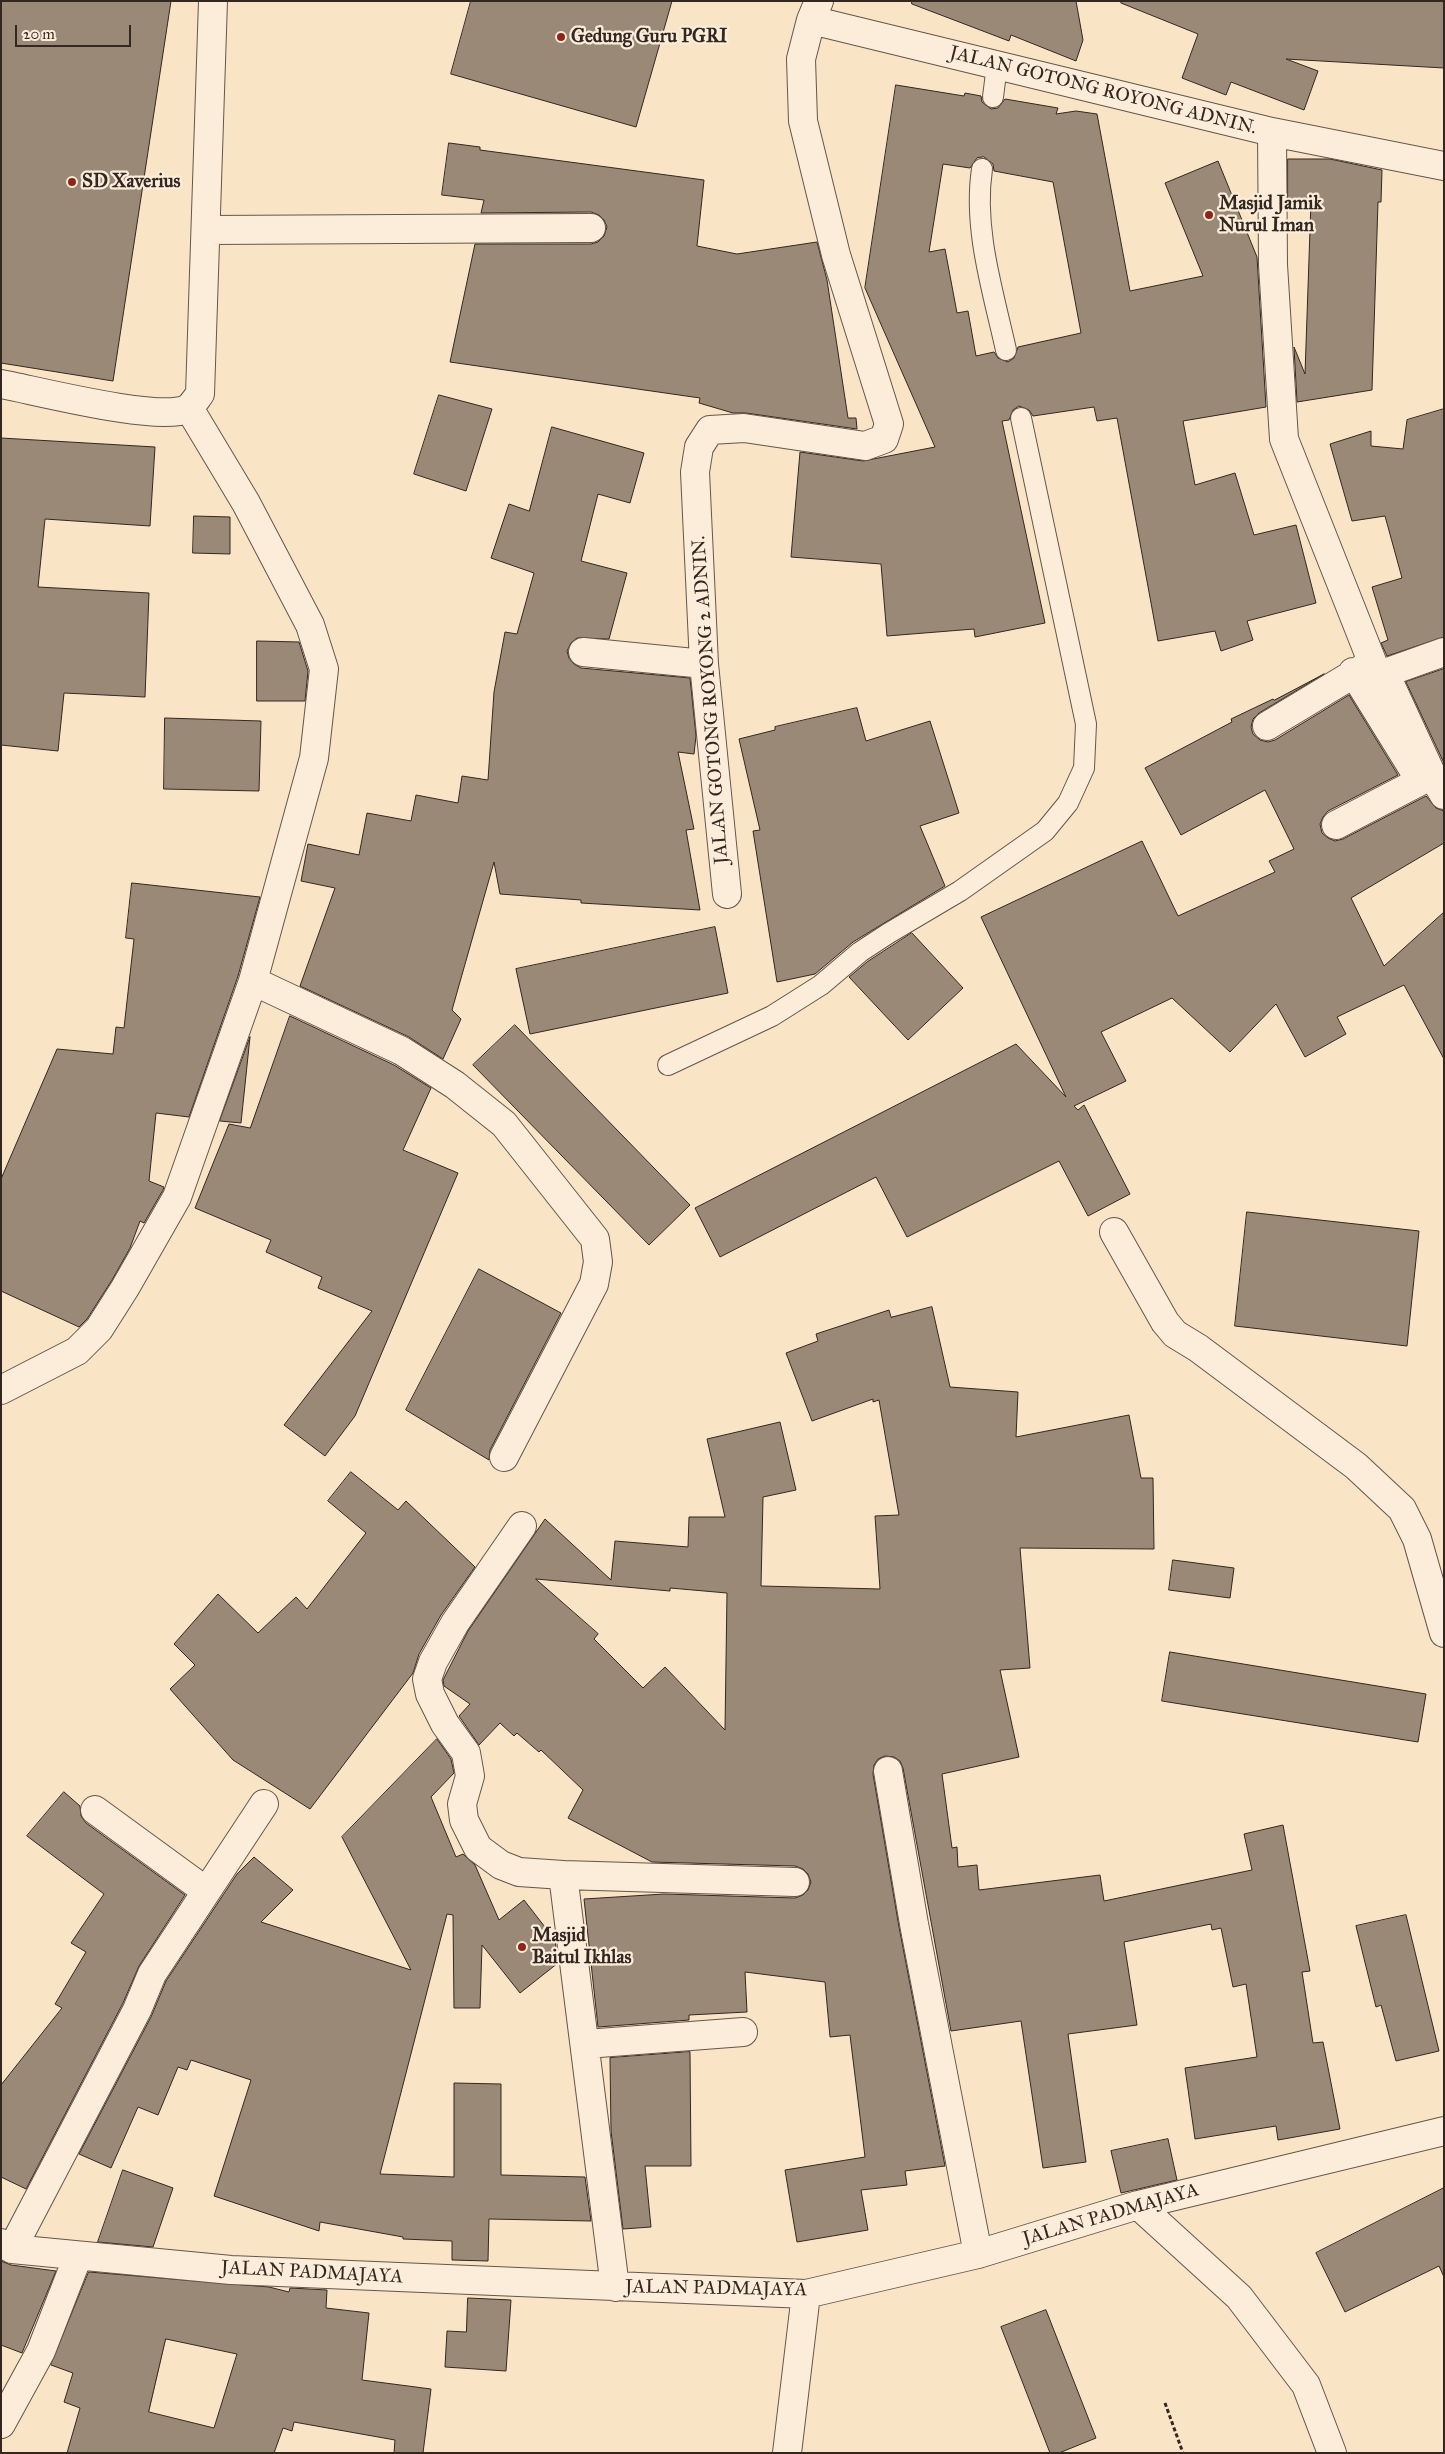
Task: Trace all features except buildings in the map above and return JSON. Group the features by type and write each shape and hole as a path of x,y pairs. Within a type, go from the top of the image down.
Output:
{"street":[{"path":"1,384 144,412 169,414 189,408 200,394 207,230 213,1"},
{"name":"JALAN GOTONG ROYONG ADNIN.","path":"815,11 997,65 1272,132 1273,265 1284,439 1370,669 1432,783"},
{"name":"JALAN GOTONG ROYONG 2 ADNIN.","path":"727,894 704,664 695,472 699,447 710,430 744,428 865,446 884,439 889,424 836,255 803,122 801,58 815,11"},
{"path":"1272,132 1444,166"},
{"path":"207,230 591,228"},
{"path":"1,1390 77,1351 99,1329 125,1288 177,1197 253,981 314,758 324,669 310,625 246,503 189,408"},
{"path":"582,652 704,664"},
{"path":"1267,726 1370,669 1444,652"},
{"path":"1336,825 1432,783"},
{"path":"253,981 402,1051 455,1085 504,1124 595,1239 598,1262 594,1284 504,1457"},
{"path":"1114,1232 1165,1322 1175,1334 1198,1348 1356,1466 1402,1509 1417,1539 1444,1632"},
{"path":"522,1526 455,1623 433,1662 427,1679 430,1694 445,1724 466,1753 470,1776 462,1804 464,1820 478,1848 501,1865 519,1872 794,1882"},
{"path":"888,1771 914,1924 978,2254"},
{"path":"6,2246 137,2010 152,1974 264,1804"},
{"path":"95,1810 206,1891"},
{"path":"563,1875 586,2044 615,2287"},
{"path":"586,2044 743,2032"},
{"name":"JALAN PADMAJAYA","path":"6,2246 78,2256 232,2270 806,2294 978,2254 1138,2205 1444,2131"},
{"path":"1138,2205 1239,2297 1306,2385 1332,2453"},
{"path":"1,2424 41,2351 78,2256"},
{"path":"787,2453 806,2294"}],"lane":[{"path":"992,97 997,65"},
{"path":"982,169 978,194 983,241 1006,350"},
{"path":"668,1065 772,1016 821,985 860,952 960,891 1046,831 1068,803 1084,768 1086,724 1021,418"}],"path":[{"path":"1164,2403 1183,2453"}],"place":[{"name":"Gedung Guru PGRI","path":"561,37"},
{"name":"SD Xaverius","path":"72,182"},
{"name":"Masjid Jamik Nurul Iman","path":"1209,215"},
{"name":"Masjid Baitul Ikhlas","path":"522,1947"}]}
